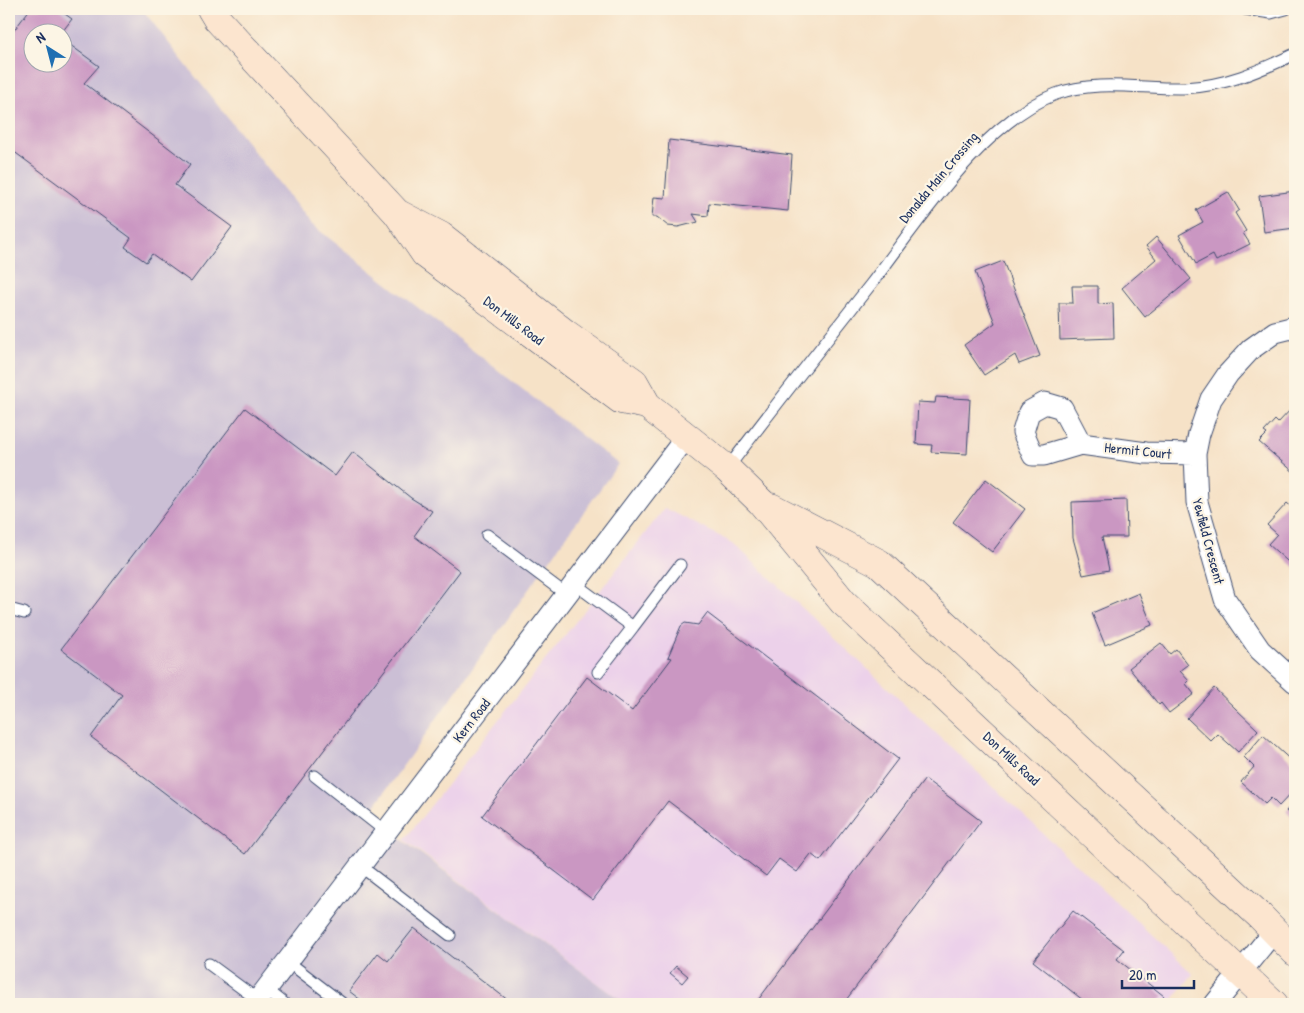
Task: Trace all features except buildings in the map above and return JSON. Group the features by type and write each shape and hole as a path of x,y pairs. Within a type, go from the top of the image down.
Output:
{"main road":[{"name":"Don Mills Road","path":"211,9 216,18 397,213 425,254 621,400 647,404 726,469 761,502 843,602 1274,1004"},
{"name":"Don Mills Road","path":"761,502 879,563 1295,952"}],"street":[{"name":"Yewfield Crescent","path":"1295,327 1275,332 1251,349 1228,374 1211,399 1199,434 1195,454 1197,502 1225,599 1260,650 1295,682"},
{"name":"Kern Road","path":"260,998 385,831 687,436"},
{"name":"Hermit Court","path":"1081,444 1146,453 1195,454"},
{"path":"1216,1004 1274,931"}],"lane":[{"path":"1245,9 1272,13 1286,9"},
{"name":"Donalda Main Crossing","path":"726,469 943,191 978,151 1019,114 1047,98 1069,90 1098,87 1198,87 1248,76 1295,54"},
{"path":"487,535 632,627"},
{"path":"598,672 680,565"},
{"path":"9,609 24,613"},
{"path":"315,776 385,831"},
{"path":"359,866 450,935"},
{"path":"287,961 343,1004"},
{"path":"209,964 260,998 285,1004"}],"shaded area":[{"path":"9,9 142,9 311,224 618,464 368,815 626,1004 9,1004"},
{"path":"665,508 733,543 1193,974 1169,1004 626,1004 404,840"}]}
